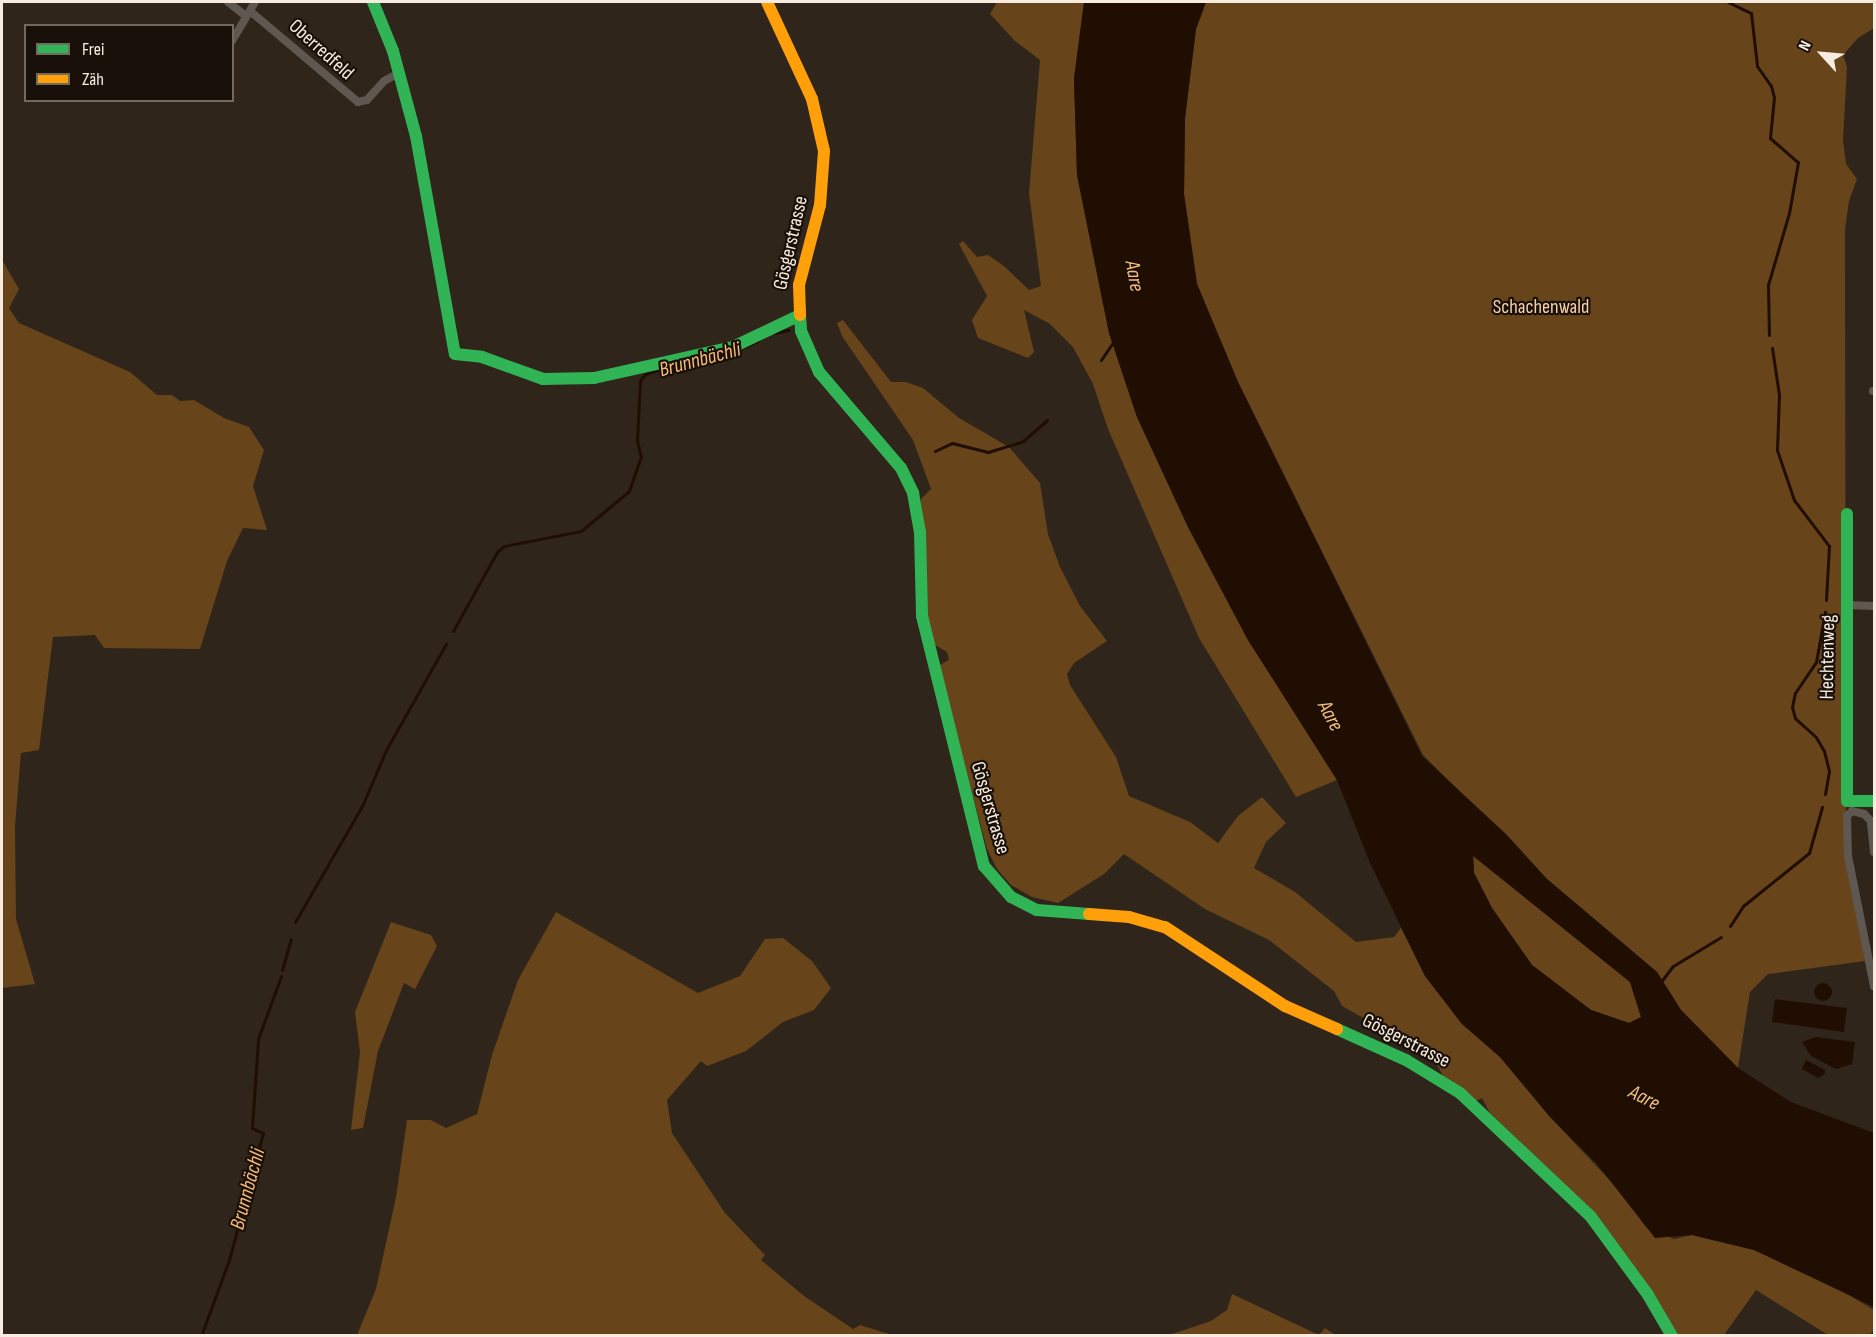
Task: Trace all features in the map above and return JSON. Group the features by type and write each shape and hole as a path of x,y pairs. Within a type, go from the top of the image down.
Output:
{"main road":[{"path":"372,2 399,73 412,126 455,354 482,357 543,379 594,378 733,346 798,316"},
{"name":"Gösgerstrasse","path":"767,2 812,99 824,151 824,185 799,285 798,316 804,344 819,372 901,468 913,493 918,514 919,597 926,635 980,855 1000,886 1028,907 1049,914 1129,917 1165,927 1285,1006 1379,1047 1443,1081 1479,1109 1566,1189 1616,1247 1672,1335"},
{"name":"Hechtenweg","path":"1847,514 1847,801 1875,801"}],"street":[{"name":"Oberredfeld","path":"228,2 248,13 355,101 367,100 384,81 399,73"},
{"path":"234,38 255,2"},
{"path":"1848,606 1875,606"},
{"path":"1875,852 1871,821 1852,811 1847,816 1848,856 1875,986"}],"green space":[{"path":"997,2 1084,2 1074,79 1077,175 1109,333 1137,417 1188,527 1248,640 1337,780 1296,797 1199,638 1108,429 1093,384 1073,347 1050,324 1024,310 1034,352 1028,358 978,338 972,320 987,296 959,244 963,241 977,257 988,255 1004,266 1029,290 1041,286 1029,193 1040,60 1015,41 990,14"},
{"name":"Schachenwald","path":"1206,2 1874,2 1874,28 1858,38 1843,55 1847,67 1843,140 1846,164 1857,179 1849,201 1845,229 1846,840 1865,961 1768,974 1750,992 1738,1068 1681,1010 1657,972 1547,879 1423,755 1238,382 1197,284 1184,194 1185,118 1196,29"},
{"path":"2,260 19,289 9,308 19,323 130,372 157,395 172,395 180,401 194,400 224,418 249,427 264,450 253,486 267,530 243,528 227,561 200,649 104,648 95,635 53,637 39,750 21,753 15,826 16,919 35,984 2,988"},
{"path":"843,320 891,382 906,382 923,388 959,418 1009,447 1040,483 1048,534 1060,567 1080,606 1107,641 1074,663 1067,674 1070,685 1116,757 1129,796 1190,822 1218,843 1238,816 1262,797 1286,823 1266,842 1254,868 1295,892 1356,942 1394,937 1401,928 1425,976 1462,1024 1500,1057 1550,1117 1621,1192 1646,1227 1674,1239 1692,1235 1754,1250 1822,1279 1874,1310 1874,1329 1870,1335 1828,1335 1756,1290 1724,1335 1676,1335 1575,1195 1490,1113 1482,1098 1476,1101 1444,1078 1433,1057 1342,1006 1334,991 1269,940 1205,909 1124,854 1104,874 1058,903 1032,897 1011,885 997,869 987,849 938,666 949,660 947,652 932,643 926,611 921,499 931,489 913,440 842,336 837,323"},
{"path":"1473,855 1630,982 1641,1017 1629,1023 1591,1010 1532,965 1492,908 1474,873"},
{"path":"556,912 698,993 740,976 765,939 783,938 812,961 831,988 814,1010 783,1022 746,1051 707,1066 701,1061 667,1100 672,1133 725,1213 765,1255 761,1260 804,1296 853,1329 860,1325 892,1335 357,1335 376,1289 396,1197 407,1120 431,1120 446,1128 477,1114 492,1055 518,980"},
{"path":"391,922 431,935 437,946 415,989 404,983 378,1051 363,1128 351,1130 360,1052 355,1012"},
{"path":"1232,1294 1319,1335 1169,1335 1211,1321 1227,1310"},
{"path":"1325,1328 1335,1335 1319,1335"}],"water":[{"name":"Aare","path":"1084,2 1206,2 1196,29 1185,118 1184,194 1197,284 1238,382 1422,756 1507,835 1547,879 1657,972 1681,1010 1738,1068 1791,1102 1874,1133 1874,1307 1754,1250 1692,1235 1655,1238 1597,1164 1550,1117 1500,1057 1462,1024 1425,976 1370,863 1337,780 1248,640 1188,527 1137,417 1109,333 1077,175 1074,79","holes":["1473,856 1630,982 1641,1017 1629,1023 1591,1010 1532,965 1492,908 1474,873"]},
{"path":"1823,983 1829,986 1832,992 1829,998 1823,1001 1817,998 1814,992 1817,986"},
{"path":"1775,999 1847,1008 1844,1032 1772,1022"},
{"path":"1816,1037 1855,1042 1852,1064 1836,1069 1811,1056 1802,1042"},
{"path":"1806,1060 1825,1070 1825,1074 1818,1078 1802,1069"}],"waterway":[{"path":"1728,2 1751,13 1757,66 1771,86 1774,97 1770,138 1798,162 1789,213 1768,285 1769,335"},
{"name":"Brunnbächli","path":"775,333 789,330"},
{"name":"Brunnbächli","path":"729,354 758,341"},
{"path":"1101,360 1113,342"},
{"path":"1772,348 1779,395 1777,450 1794,500 1829,546 1826,600"},
{"name":"Brunnbächli","path":"453,631 497,552 504,546 581,531 629,491 641,457 637,441 640,381 645,374 658,370"},
{"name":"Brunnbächli","path":"935,451 952,443 988,452 1023,441 1047,420"},
{"path":"1825,612 1816,662 1795,693 1792,707 1795,718 1816,737 1824,751 1829,771 1825,794"},
{"name":"Brunnbächli","path":"295,922 363,804 386,750 446,644"},
{"path":"1730,926 1743,906 1809,853 1822,807"},
{"path":"1660,983 1673,966 1721,937"},
{"name":"Brunnbächli","path":"282,970 291,939"},
{"name":"Brunnbächli","path":"201,1336 229,1260 263,1133 252,1128 258,1039 281,976"}],"traffic: fast":[{"path":"373,2 393,51 416,136 455,354 482,357 543,379 594,378 733,347 798,316"},
{"path":"800,315 801,331 819,372 901,468 913,493 920,532 922,616 984,866 1011,897 1037,910 1089,914"},
{"path":"1847,514 1847,801 1874,801"},
{"path":"1337,1029 1406,1060 1460,1093 1591,1217 1648,1295 1672,1336"}],"traffic: slow":[{"path":"767,2 812,99 824,151 820,205 799,285 800,315"},
{"path":"1089,914 1129,917 1165,927 1285,1006 1337,1029"}]}
